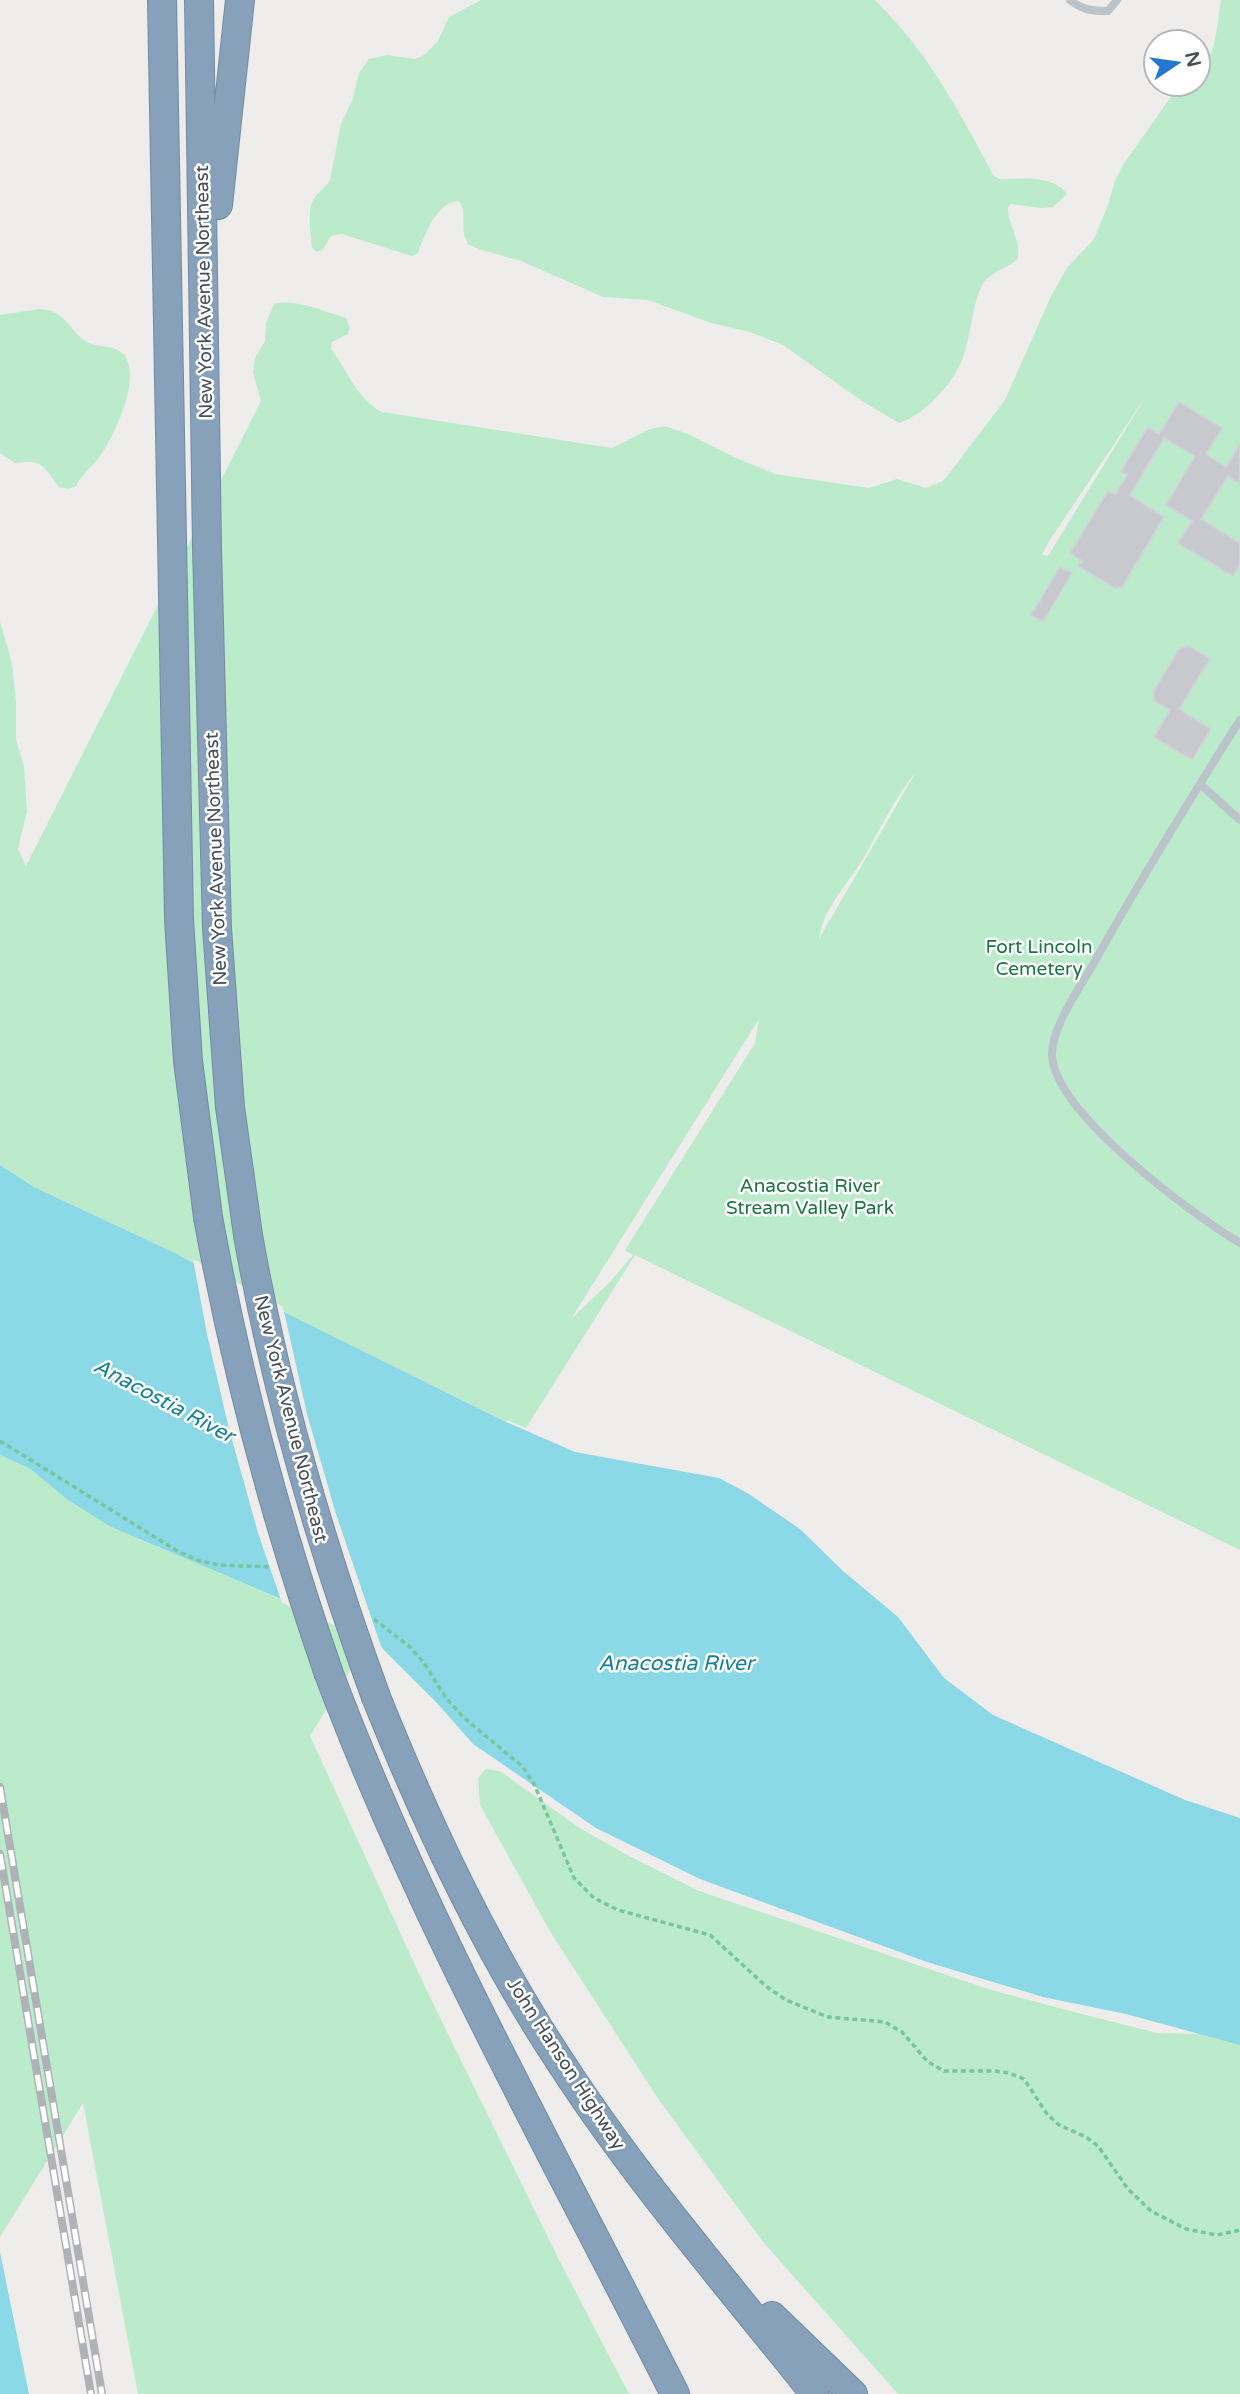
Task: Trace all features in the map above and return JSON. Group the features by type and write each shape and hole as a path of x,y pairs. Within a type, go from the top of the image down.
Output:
{"highway":[{"name":"New York Avenue Northeast","path":"160,0 179,919 188,1060 208,1217 238,1365 264,1468 287,1550 329,1674 380,1803 435,1924 588,2222"},
{"name":"New York Avenue Northeast","path":"199,0 217,928 230,1107 248,1236 281,1392 306,1488 376,1697"},
{"path":"226,124 232,0"},
{"path":"205,333 240,0"},
{"name":"John Hanson Highway","path":"376,1697 436,1837 500,1964 562,2065 637,2170 815,2394"},
{"path":"637,2170 757,2301 853,2394"},
{"path":"588,2222 674,2394"},
{"path":"588,2222 692,2394"}],"lane":[{"path":"1070,0 1078,7 1090,11 1108,11 1117,0"},
{"path":"1240,720 1131,896 1065,1015 1053,1044 1052,1057 1061,1084 1069,1096 1108,1139 1169,1193 1240,1243"},
{"path":"1200,784 1240,820"}],"path":[{"path":"618,1909 710,1935 766,1987 786,2000 828,2017 885,2022 902,2032 928,2062 943,2071 995,2071 1024,2079 1047,2114 1059,2125 1086,2137 1098,2146 1128,2189 1152,2211 1186,2229 1217,2235 1240,2230"}],"green space":[{"path":"481,0 875,0 907,35 934,72 993,175 999,179 1045,180 1067,194 1053,207 1011,204 1008,207 1018,244 1018,258 988,277 981,287 965,351 951,379 927,406 899,423 862,401 783,345 648,300 603,297 521,261 468,244 464,235 463,209 459,201 444,207 432,220 418,253 412,256 342,234 331,236 323,249 317,252 312,248 312,202 330,180 341,124 352,101 359,73 369,59 387,55 415,59 424,55 438,41 449,17"},
{"path":"1221,0 1240,0 1240,1550 635,1255 526,1428 507,1420 506,1422 274,1307 175,1253 34,1187 0,1165 0,621 12,664 16,740 24,766 27,811 18,849 26,866 261,401 253,373 255,358 265,341 266,323 274,304 300,304 346,318 350,328 348,334 332,342 331,349 359,392 382,412 612,448 650,429 665,426 775,474 869,488 897,479 926,488 943,481 1005,400 1051,296 1067,268 1094,239 1123,165 1170,98 1212,98 1212,51","holes":["1146,396 1048,556 1042,555 1048,543","914,774 819,939 832,905","759,1019 755,1043 625,1250 633,1255 609,1283 571,1319"]},
{"path":"40,309 62,317 87,342 114,348 122,353 128,362 130,374 125,403 107,444 76,486 68,489 59,487 37,463 15,463 0,453 0,315"},
{"path":"0,1455 29,1468 68,1500 109,1526 371,1637 310,1736 426,1989 559,2260 629,2394 138,2394 83,2103 0,2237"},
{"path":"486,1769 500,1771 578,1827 699,1891 991,1990 1157,2033 1240,2035 1240,2394 898,2394 763,2242 659,2100 551,1933 480,1805 478,1778"}],"water":[{"name":"Anacostia River","path":"0,1165 34,1187 175,1253 274,1307 506,1422 575,1452 719,1478 749,1494 800,1529 843,1571 898,1617 944,1678 993,1715 1185,1800 1240,1818 1240,2045 1126,2014 1043,1997 927,1962 700,1879 596,1828 473,1744 437,1703 371,1637 109,1526 68,1500 29,1468 0,1455"},
{"path":"0,2252 29,2394 0,2394"}],"pier":[{"path":"193,1259 283,1307 307,1414 336,1514 384,1655 369,1640 282,1603 258,1533 229,1429"}],"building":[{"path":"1179,402 1222,428 1206,454 1226,467 1240,444 1240,484 1228,476 1201,519 1240,543 1240,565 1233,576 1178,543 1192,521 1166,505 1195,456 1164,438 1130,495 1164,517 1122,587 1115,588 1078,566 1082,561 1070,553 1108,491 1115,494 1127,475 1121,471 1148,427 1159,434"},
{"path":"1060,567 1072,573 1043,622 1031,615"},
{"path":"1189,646 1210,659 1179,709 1211,729 1192,760 1154,737 1170,710 1155,701 1153,692 1180,648"}],"railway":[{"path":"0,1787 102,2394"},
{"path":"0,1854 91,2394"}],"park label":[{"name":"Fort Lincoln Cemetery","path":"1039,958"},
{"name":"Anacostia River Stream Valley Park","path":"810,1197"}]}
